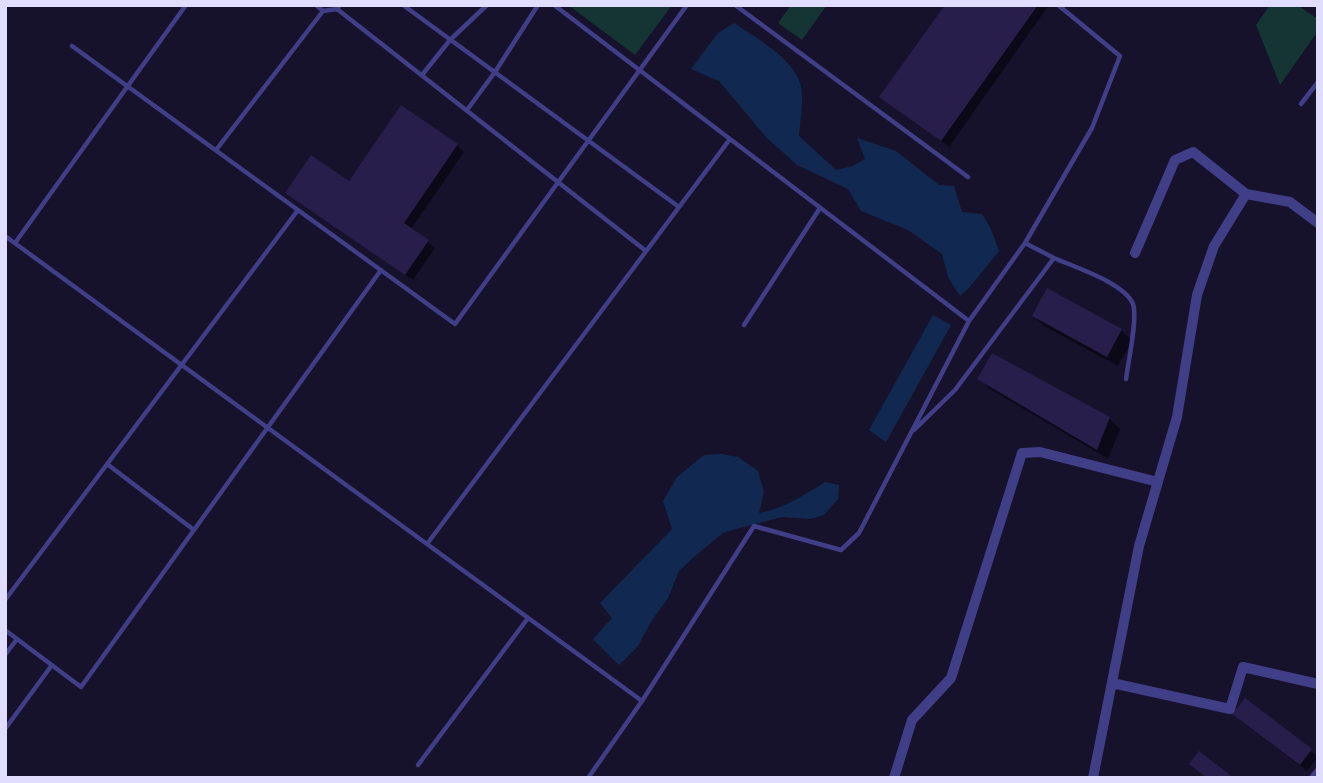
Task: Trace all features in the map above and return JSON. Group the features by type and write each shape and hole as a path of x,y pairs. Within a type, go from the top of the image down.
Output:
{"street":[{"path":"1135,253 1175,160 1193,152 1246,194 1290,202 1318,223"},
{"path":"1093,778 1139,546 1177,418 1197,295 1214,246 1246,194"},
{"path":"894,778 912,720 951,678 1022,453 1040,452 1158,482"},
{"path":"1112,683 1230,709 1243,667 1318,684"},
{"path":"1314,778 1318,773"}],"lane":[{"path":"15,243 186,5"},
{"path":"316,5 323,11"},
{"path":"403,5 679,207"},
{"path":"422,75 450,40 486,5"},
{"path":"467,110 538,5"},
{"path":"554,5 969,321"},
{"path":"72,46 455,324 687,5"},
{"path":"736,5 968,177"},
{"path":"588,778 642,701 754,526 841,550 859,533 969,321 1025,243 1092,128 1121,56 1058,5"},
{"path":"216,150 323,11 338,7 646,251"},
{"path":"1301,104 1318,82"},
{"path":"427,544 730,139"},
{"path":"744,325 821,208"},
{"path":"5,600 298,210"},
{"path":"5,236 642,701"},
{"path":"1025,243 1123,290 1133,305 1132,344 1126,379"},
{"path":"911,433 955,390 1054,258"},
{"path":"5,629 81,687 381,270"},
{"path":"107,464 194,530"},
{"path":"418,765 528,618"},
{"path":"5,655 17,639"},
{"path":"5,729 52,665"}],"green space":[{"path":"568,5 672,5 635,55"},
{"path":"791,5 827,5 802,40 778,23"},
{"path":"1270,5 1297,5 1318,19 1318,31 1280,85 1256,25"}],"water":[{"path":"734,23 773,50 797,76 802,92 799,136 836,170 853,166 865,159 857,138 896,151 939,185 954,186 962,212 982,214 999,251 960,296 948,277 942,254 908,230 861,211 848,189 797,165 766,137 719,81 691,69 718,33"},
{"path":"933,315 951,325 886,442 869,430"},
{"path":"704,455 738,457 758,471 764,492 759,513 785,505 825,482 839,485 838,499 824,515 810,519 782,517 723,533 679,571 668,598 638,646 619,665 593,639 612,618 600,603 672,529 663,501 677,477"}],"building":[{"path":"945,5 1038,5 941,141 879,97"},
{"path":"401,105 458,144 404,223 429,240 405,275 285,193 311,155 349,181"},
{"path":"1047,288 1122,329 1107,357 1032,316"},
{"path":"992,353 1110,417 1097,450 977,379"},
{"path":"1245,698 1312,749 1300,765 1232,714"},
{"path":"1199,751 1234,778 1207,778 1189,764"}]}
